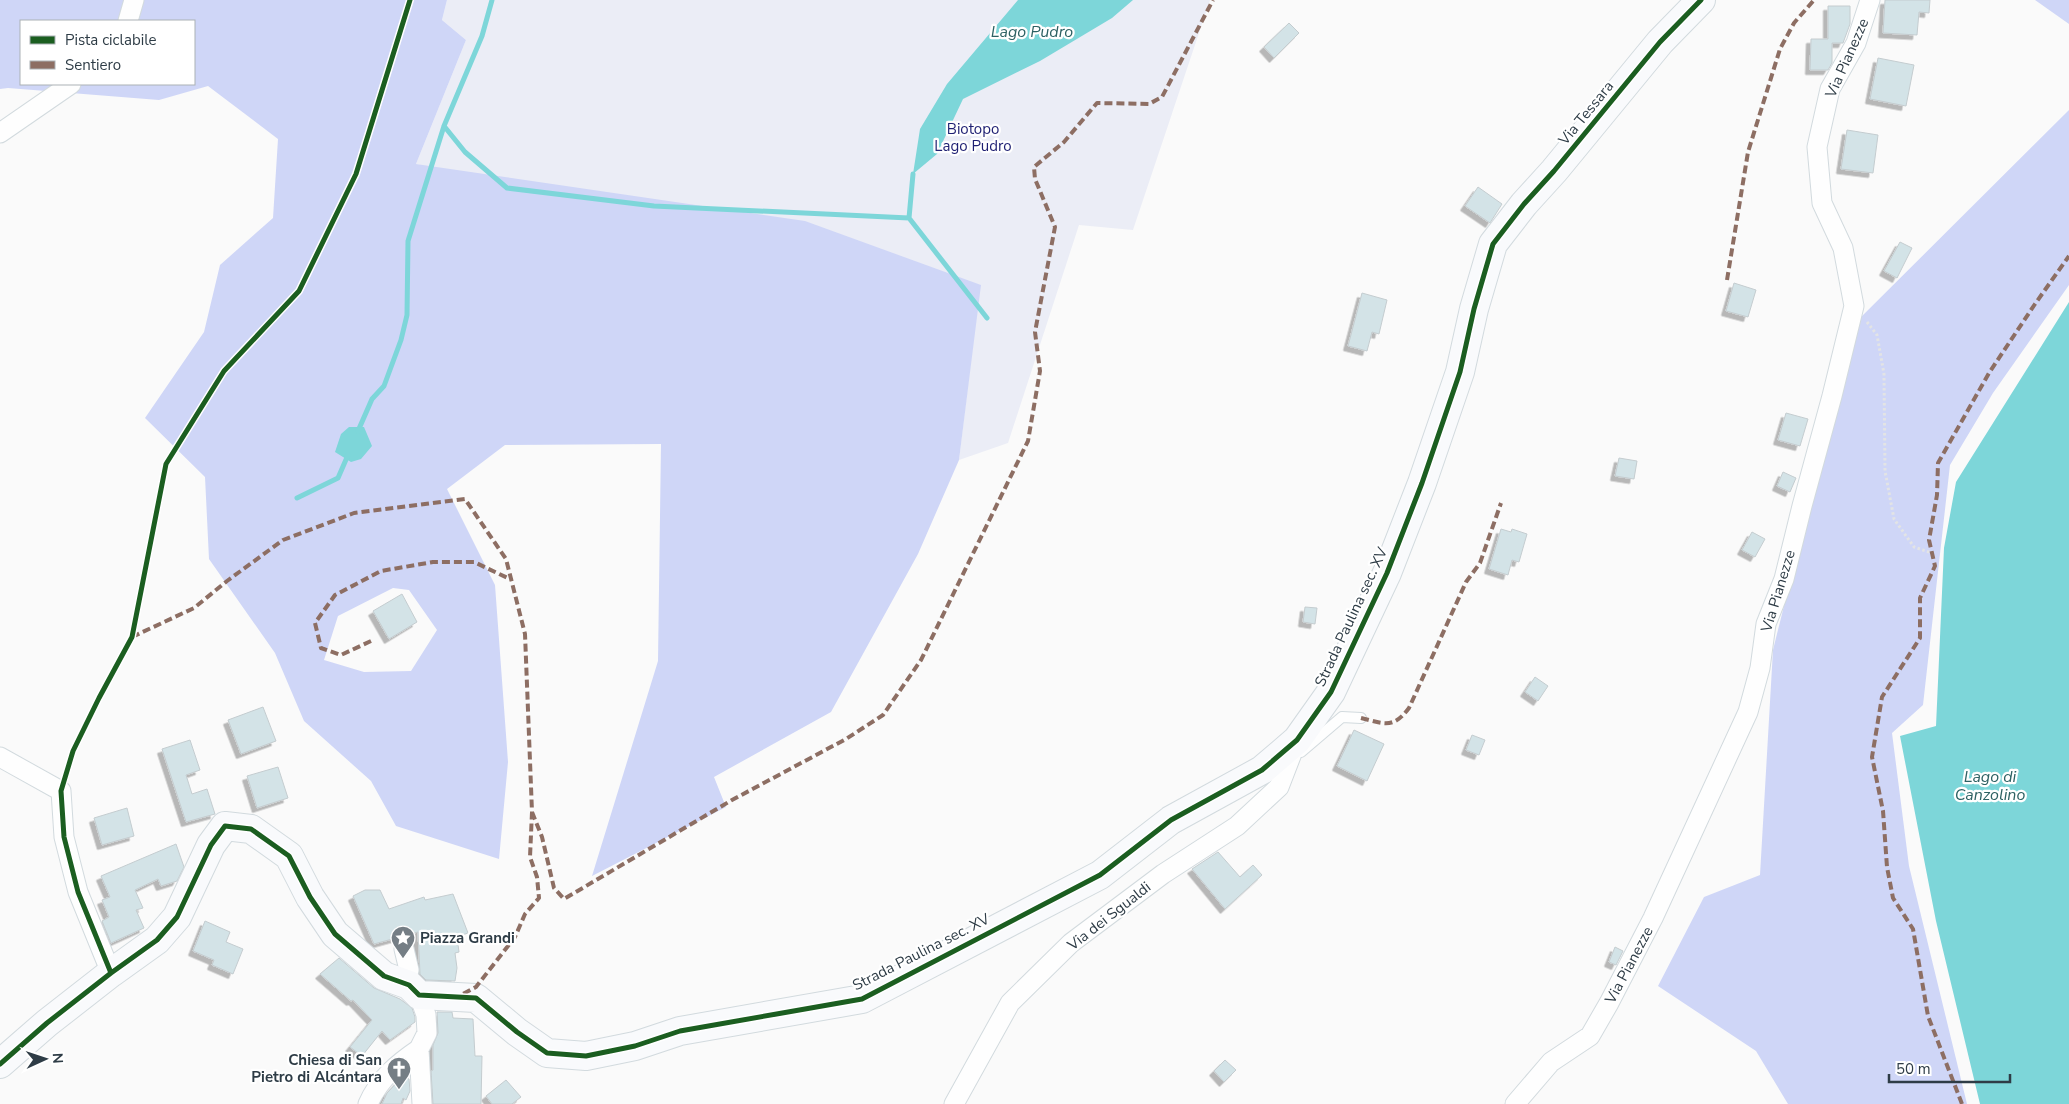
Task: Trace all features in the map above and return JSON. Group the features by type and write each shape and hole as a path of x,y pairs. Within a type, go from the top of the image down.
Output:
{"street":[{"path":"128,20 134,0"},
{"name":"Via Tessara","path":"1493,244 1524,204 1554,171 1660,42 1701,0"},
{"name":"Via Pianezze","path":"1515,1104 1551,1062 1590,1036 1653,918 1748,712 1760,668 1766,624 1784,579 1854,306 1843,248 1822,204 1817,147 1830,89 1856,43 1870,0"},
{"path":"0,133 70,85"},
{"name":"Strada Paulina sec. XV","path":"111,973 157,940 177,917 211,845 224,826 251,829 289,856 310,898 335,934 384,976 412,989 476,998 517,1032 547,1053 586,1056 635,1046 680,1031 862,999 1100,875 1171,820 1262,770 1294,748 1331,692 1387,573 1422,484 1460,372 1474,309 1493,244"},
{"name":"Via dei Sgualdi","path":"954,1104 1010,1003 1071,943 1163,874 1237,826 1279,787 1294,748"},
{"path":"0,757 61,790 64,837 78,892 111,973 47,1023 0,1064"},
{"path":"368,1104 374,1091 395,1066 419,1048 427,1033 426,1015 412,989 404,949"},
{"path":"419,1048 422,1104"}],"lane":[{"path":"1294,748 1306,749 1342,717 1361,718"}],"path":[{"path":"1854,306 1877,336 1884,374 1885,471 1894,519 1914,547 1932,552"}],"green space":[{"name":"Biotopo Lago Pudro","path":"447,0 1210,0 1133,230 1079,225 1008,443 959,460 980,285 416,164 466,40 442,20"}],"shaded area":[{"path":"0,0 447,0 442,20 466,40 416,164 805,221 981,285 959,460 918,554 831,712 714,777 726,807 592,876 658,661 661,444 505,445 447,489 495,585 508,762 499,859 396,826 371,781 304,721 275,653 209,559 205,477 145,418 204,332 220,265 273,218 278,139 208,86 159,100 8,88 0,89","holes":["393,588 409,590 437,630 411,671 364,672 324,660 338,616"]},
{"path":"2035,0 2069,0 2069,24"},
{"path":"2069,110 2069,285 1993,393 1950,465 1923,705 1892,733 1909,866 1967,1104 1788,1104 1756,1051 1658,986 1704,897 1760,875 1773,650 1854,324"}],"water":[{"name":"Lago Pudro","path":"1018,0 1133,0 1112,18 1040,61 963,99 937,154 913,174 920,129 947,84"},
{"name":"Lago di Canzolino","path":"2069,302 2069,1104 1980,1104 1936,921 1900,736 1936,726 1944,548 1956,482"},
{"path":"349,427 364,427 372,446 361,459 351,462 335,452 341,434"}],"building":[{"path":"1885,0 1930,0 1929,13 1919,12 1917,35 1883,33"},
{"path":"1828,6 1850,6 1850,24 1843,43 1832,43 1832,63 1828,70 1810,70 1811,39 1828,39"},
{"path":"1289,23 1299,33 1274,58 1264,47"},
{"path":"1878,58 1914,65 1906,106 1870,99"},
{"path":"1847,130 1878,135 1873,173 1841,169"},
{"path":"1478,187 1502,204 1490,223 1465,206"},
{"path":"1900,242 1912,248 1897,278 1884,271"},
{"path":"1734,283 1756,290 1748,317 1726,311"},
{"path":"1362,293 1387,300 1379,334 1372,332 1367,351 1348,346"},
{"path":"1786,413 1808,419 1800,446 1778,440"},
{"path":"1619,458 1637,461 1634,479 1615,476"},
{"path":"1783,472 1796,478 1790,492 1777,486"},
{"path":"1501,529 1511,532 1512,529 1527,534 1519,562 1512,560 1508,575 1489,569"},
{"path":"1752,532 1765,539 1755,557 1742,550"},
{"path":"402,594 417,622 389,639 373,611"},
{"path":"1305,607 1317,608 1315,624 1303,622"},
{"path":"1535,677 1548,686 1538,701 1525,692"},
{"path":"263,707 276,741 241,754 228,720"},
{"path":"1354,730 1384,744 1367,781 1337,766"},
{"path":"1472,735 1485,740 1479,755 1466,750"},
{"path":"190,740 200,770 186,775 192,794 207,789 215,814 186,822 162,749"},
{"path":"278,767 288,798 257,808 247,776"},
{"path":"127,808 134,836 102,845 94,818"},
{"path":"176,844 184,867 177,881 161,886 158,879 135,890 143,908 136,910 144,928 111,943 102,921 109,917 102,900 110,897 101,876"},
{"path":"1218,852 1240,877 1253,865 1262,875 1225,909 1192,869"},
{"path":"365,890 380,890 389,909 424,897 425,900 453,894 468,933 457,937 459,952 455,953 457,968 455,981 426,980 420,974 418,932 374,944 353,896"},
{"path":"205,921 230,932 226,942 243,949 233,974 212,965 214,960 193,951"},
{"path":"1615,947 1623,951 1616,965 1609,962"},
{"path":"339,958 374,988 400,999 412,1008 415,1017 415,1022 390,1040 382,1031 362,1056 350,1047 372,1020 353,1000 351,1001 320,974"},
{"path":"437,1012 452,1012 453,1018 473,1019 475,1056 482,1056 481,1104 433,1104 431,1071 433,1070 433,1045 438,1033"},
{"path":"1225,1060 1236,1070 1224,1082 1214,1071"},
{"name":"Chiesa di San Pietro di Alcántara","path":"403,1076 409,1079 410,1091 406,1100 403,1098 401,1104 382,1104 387,1093"},
{"path":"506,1080 521,1097 512,1104 492,1104 486,1096"}],"waterway":[{"path":"358,431 372,399 384,386 401,340 407,315 408,241 444,126 482,36 492,0"},
{"path":"444,126 465,152 507,188 654,206 909,218"},
{"path":"913,174 909,218 987,318"},
{"path":"297,498 338,478 348,455"}],"marked path":[{"path":"532,812 542,837 554,888 564,899 732,800 846,739 883,715 921,660 1028,441 1040,371 1035,332 1055,227 1035,179 1034,167 1064,142 1097,103 1149,104 1162,97 1213,0"},
{"path":"1727,280 1748,152 1780,49 1794,23 1814,0"},
{"path":"1962,1104 1928,1016 1913,929 1893,898 1887,867 1883,811 1872,757 1882,697 1920,638 1920,598 1935,566 1929,540 1937,495 1938,463 1989,373 2069,256"},
{"path":"132,637 194,608 283,540 354,513 465,499 506,559 525,634 532,812 530,857 537,877 539,898 525,914 515,937 476,987 461,995"},
{"path":"1361,718 1383,723 1393,722 1409,708 1466,582 1480,563 1501,503"},
{"path":"371,641 341,655 321,648 315,623 335,595 381,571 433,562 474,562 512,580"}],"cycle path":[{"path":"111,973 78,892 64,837 61,791 73,751 132,637 166,464 224,371 299,291 356,174 410,0"},
{"path":"0,1064 47,1023 157,940 177,917 211,845 225,826 251,829 289,856 310,897 335,934 384,976 409,985 419,995 476,998 517,1032 547,1053 586,1056 635,1046 680,1031 862,999 1100,875 1171,820 1262,770 1297,740 1331,692 1387,573 1422,483 1460,372 1474,309 1493,244 1524,204 1554,171 1660,42 1701,0"}],"place":[{"name":"Piazza Grandi","path":"403,959"},
{"name":"Chiesa di San Pietro di Alcántara","path":"399,1090"}]}
